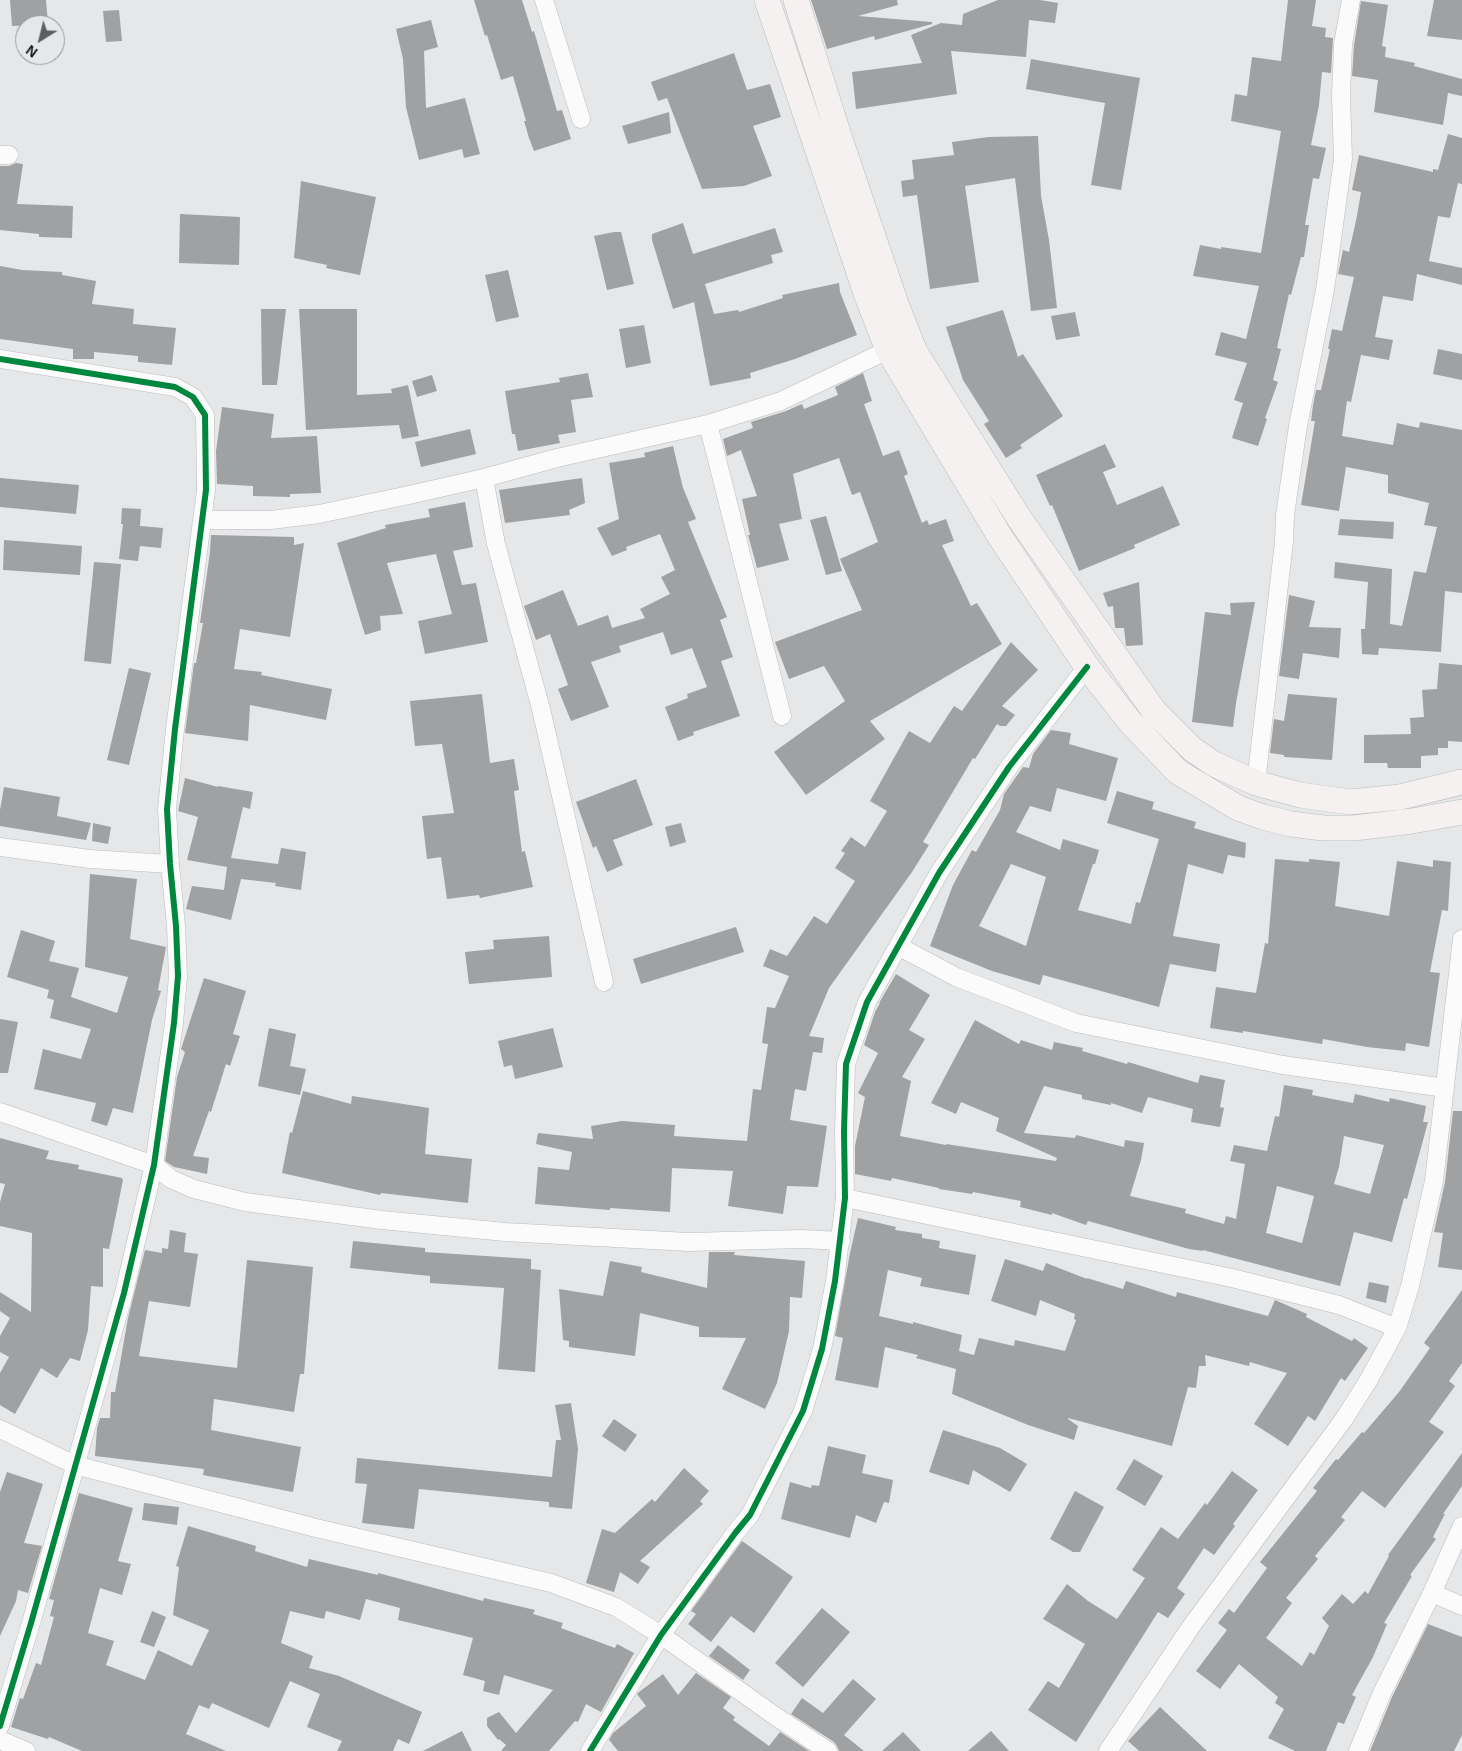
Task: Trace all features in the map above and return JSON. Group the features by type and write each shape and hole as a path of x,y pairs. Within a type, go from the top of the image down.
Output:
{"main road":[{"path":"767,0 867,296 888,350 999,535 1087,667 1131,723 1178,772 1238,808 1263,817 1290,824 1323,828 1347,828 1412,821 1462,812"},
{"path":"796,0 843,148 902,320 915,352 1019,518 1154,711 1192,749 1214,764 1256,784 1300,795 1350,802 1400,798 1462,782"}],"street":[{"path":"544,0 581,120"},
{"path":"1256,784 1284,542 1286,505 1298,426 1325,290 1343,158 1340,96 1343,44 1351,0"},
{"path":"202,520 271,520 319,514 484,478 557,458 708,424 781,401 888,350"},
{"path":"0,360 175,386 194,397 205,415 206,490 175,728 167,809 178,976 174,1023 154,1165 124,1293 32,1623 0,1726"},
{"path":"708,424 782,716"},
{"path":"484,478 496,544 541,708 604,982"},
{"path":"590,1751 661,1634 750,1515 803,1411 822,1349 841,1241 845,1198 846,1064 867,1002 939,873 1009,767 1087,667"},
{"path":"0,847 90,859 170,864"},
{"path":"1108,1751 1190,1628 1344,1419 1368,1381 1397,1328 1410,1286 1434,1181 1462,939"},
{"path":"898,946 956,977 1076,1023 1283,1065 1445,1088"},
{"path":"0,1112 154,1165 171,1179 194,1190 245,1202 382,1220 505,1232 695,1241 802,1239 841,1241"},
{"path":"845,1198 1232,1278 1339,1306 1397,1328"},
{"path":"0,1429 75,1465 316,1528 551,1583 616,1607 661,1634 828,1751"},
{"path":"1358,1751 1382,1693 1432,1594 1462,1526"},
{"path":"1432,1594 1462,1606"},
{"path":"0,1740 26,1751"}],"building":[{"path":"10,0 46,0 47,15 15,15 15,26 12,26"},
{"path":"474,0 522,0 532,32 534,31 557,111 562,110 571,139 534,151 524,121 526,121 513,76 501,80"},
{"path":"811,0 897,0 898,5 858,16 932,22 932,24 875,40 874,36 827,49"},
{"path":"998,0 1040,0 1058,3 1055,23 1029,20 1026,57 951,51 957,94 856,109 852,72 922,63 911,35 941,23 962,25 963,14"},
{"path":"1288,0 1316,0 1312,26 1326,28 1325,37 1333,38 1331,73 1322,72 1319,105 1311,145 1326,148 1319,179 1313,178 1305,225 1309,225 1304,257 1301,257 1291,295 1289,294 1277,348 1281,349 1273,380 1278,382 1265,418 1267,419 1258,446 1232,438 1243,403 1234,400 1247,363 1215,355 1221,332 1246,339 1259,286 1193,276 1200,245 1261,253 1281,131 1231,121 1235,94 1247,96 1252,57 1281,61"},
{"path":"1434,0 1462,0 1462,40 1427,36"},
{"path":"1361,1 1388,5 1382,46 1386,47 1385,57 1415,63 1414,66 1462,79 1462,96 1448,93 1443,125 1374,112 1378,80 1352,76 1354,45"},
{"path":"119,10 122,41 106,42 103,11"},
{"path":"431,20 438,47 424,51 426,108 465,98 480,154 464,158 462,149 419,160 406,107 403,59 396,29"},
{"path":"734,53 747,90 770,84 781,117 753,126 772,176 744,186 702,189 667,98 658,101 651,82"},
{"path":"1031,59 1140,78 1121,190 1091,185 1105,103 1026,89"},
{"path":"669,112 671,133 628,144 622,126"},
{"path":"1448,134 1462,138 1462,184 1458,183 1450,218 1438,216 1429,261 1462,268 1462,285 1417,274 1413,301 1383,296 1375,337 1393,340 1389,360 1361,355 1351,402 1347,401 1342,436 1393,445 1397,423 1419,428 1420,422 1462,430 1462,593 1445,591 1441,652 1379,648 1378,655 1362,654 1361,629 1365,629 1368,582 1334,578 1335,562 1392,569 1390,624 1402,626 1414,571 1426,573 1437,527 1424,525 1429,503 1388,493 1388,475 1346,467 1339,511 1301,505 1315,421 1311,421 1313,405 1316,390 1321,390 1330,349 1328,349 1332,329 1342,331 1354,277 1338,274 1343,250 1349,252 1357,216 1361,192 1352,190 1359,155 1433,172 1433,169 1438,170"},
{"path":"1038,136 1041,196 1049,240 1057,308 1031,311 1015,178 965,186 979,282 930,289 917,195 903,197 901,181 914,179 912,160 954,155 952,142 988,137"},
{"path":"16,163 23,164 17,204 73,206 72,238 39,237 39,234 0,230 0,166 9,166"},
{"path":"301,181 376,197 360,275 326,268 327,265 294,258"},
{"path":"180,214 240,217 239,265 179,263"},
{"path":"683,223 693,254 775,228 783,252 771,255 773,263 705,284 714,314 738,310 739,312 783,298 782,295 839,283 840,292 857,335 795,359 750,373 751,378 710,386 694,302 673,309 652,240 652,234"},
{"path":"621,232 634,284 607,290 594,236"},
{"path":"0,266 22,270 62,272 62,275 96,281 92,304 134,309 133,324 176,328 172,365 138,362 138,356 94,352 94,359 73,359 73,349 0,339"},
{"path":"508,270 519,317 496,322 485,275"},
{"path":"261,309 286,309 277,385 262,385"},
{"path":"299,309 357,309 357,395 392,393 391,389 408,385 419,436 402,439 399,425 306,430"},
{"path":"1003,310 1018,357 1023,354 1063,416 1020,445 1022,448 1006,458 984,424 989,421 963,380 946,327"},
{"path":"1075,312 1080,336 1056,340 1051,316"},
{"path":"644,325 651,363 626,368 619,329"},
{"path":"1438,349 1462,354 1462,380 1433,374"},
{"path":"588,373 593,397 571,400 576,432 558,435 560,443 518,451 515,434 512,434 505,391 560,382 559,378"},
{"path":"863,373 872,401 864,404 883,456 899,450 908,474 904,476 922,523 927,520 929,525 946,519 954,541 942,545 971,606 977,603 1002,644 870,721 885,739 806,795 774,752 845,701 824,666 789,679 775,642 862,610 840,559 878,542 860,492 852,495 839,458 793,474 802,519 779,524 789,560 757,568 748,535 750,535 742,499 757,496 741,450 727,456 723,439 753,428 751,422 802,404 804,409 838,395 835,387"},
{"path":"432,375 437,391 417,397 412,381"},
{"path":"222,407 274,414 271,438 317,436 321,493 290,494 290,497 253,496 253,486 217,484 216,451"},
{"path":"470,429 476,454 421,467 415,442"},
{"path":"1105,444 1116,467 1103,472 1117,505 1163,486 1180,525 1134,545 1135,548 1079,571 1052,505 1050,506 1036,475"},
{"path":"673,446 683,488 696,519 688,522 727,617 720,620 733,657 721,661 740,716 693,732 694,735 678,741 665,707 688,698 687,694 707,687 692,648 671,655 663,632 619,646 621,652 591,662 609,707 571,721 558,689 568,685 550,634 536,640 524,606 563,590 578,626 608,615 612,628 645,618 640,609 670,594 661,577 675,570 660,534 626,547 627,550 612,556 597,528 619,519 609,463 645,457 644,453"},
{"path":"0,478 79,485 76,514 0,507"},
{"path":"582,478 585,503 569,510 570,515 505,523 499,490"},
{"path":"465,502 473,547 453,551 462,585 476,583 488,642 425,654 418,621 452,614 436,554 387,563 403,614 380,616 381,630 365,635 337,543 386,528 385,525 430,517 428,509"},
{"path":"122,508 141,509 140,526 163,528 161,548 140,546 138,561 119,559 123,524 121,524"},
{"path":"826,516 842,571 826,575 810,520"},
{"path":"1340,519 1394,522 1393,539 1338,535"},
{"path":"211,535 294,537 294,545 304,543 290,637 240,629 234,669 262,672 261,675 332,689 326,720 250,705 248,741 185,733 194,663 196,663 203,623 200,623"},
{"path":"4,540 82,546 80,575 3,570"},
{"path":"94,562 121,564 111,664 84,661"},
{"path":"1139,582 1143,645 1126,646 1124,628 1115,628 1113,606 1108,607 1103,593"},
{"path":"1289,595 1315,601 1309,627 1341,628 1339,658 1303,653 1299,679 1279,676"},
{"path":"1255,602 1233,727 1192,722 1205,612 1231,615 1230,603"},
{"path":"1011,642 1038,670 1002,706 1015,715 1006,726 997,724 975,759 973,758 923,842 929,845 912,872 829,988 809,1036 824,1038 822,1053 813,1052 806,1091 795,1089 790,1120 827,1126 818,1187 787,1186 783,1214 728,1206 733,1171 672,1168 670,1212 610,1208 610,1210 535,1204 538,1167 569,1170 572,1152 536,1144 538,1133 593,1139 591,1126 622,1121 675,1125 674,1136 747,1141 753,1089 761,1090 768,1044 762,1043 767,1007 775,1008 789,976 763,966 770,949 787,956 814,916 827,924 855,881 835,868 845,853 841,851 851,837 865,847 887,811 870,801 909,731 930,743 954,706 962,711"},
{"path":"1439,663 1462,665 1462,742 1448,741 1448,748 1438,748 1438,755 1421,756 1421,768 1388,768 1387,763 1364,763 1364,735 1411,734 1410,718 1424,717 1422,690 1437,689"},
{"path":"129,668 151,673 129,765 107,760"},
{"path":"482,694 490,763 514,759 519,790 514,791 522,852 525,851 533,887 480,898 479,895 447,899 441,857 427,859 422,816 454,813 442,744 415,746 410,701"},
{"path":"1288,694 1337,698 1332,760 1284,757 1284,755 1270,753 1274,719 1284,721"},
{"path":"1051,730 1071,733 1069,744 1118,758 1106,801 1057,788 1051,812 1030,806 1016,832 1060,850 1063,839 1099,850 1078,910 1131,924 1136,902 1140,903 1159,839 1107,823 1117,791 1154,802 1152,809 1196,822 1194,828 1246,843 1245,858 1228,855 1223,874 1188,864 1173,936 1220,944 1216,972 1170,964 1159,1007 1043,975 1040,985 992,971 930,946 953,885 972,850 976,852 1000,810 1004,794 1023,767 1029,768 1033,754","holes":["1011,864 1046,877 1026,946 979,926"]},
{"path":"185,778 218,787 253,792 250,809 243,807 231,858 278,864 281,848 306,852 301,890 275,886 276,883 241,879 231,920 186,909 192,886 224,890 227,867 187,860 198,817 178,811"},
{"path":"636,779 653,825 613,840 623,865 607,872 596,846 593,848 576,802"},
{"path":"4,787 60,797 57,816 91,823 86,840 0,826 0,810"},
{"path":"93,823 111,827 108,844 92,841"},
{"path":"681,823 686,842 670,847 665,827"},
{"path":"1275,859 1309,862 1309,859 1340,862 1335,906 1389,916 1397,861 1433,867 1433,860 1451,862 1448,911 1442,910 1430,972 1440,973 1429,1047 1406,1043 1405,1051 1367,1047 1323,1039 1322,1044 1243,1031 1243,1033 1210,1028 1216,987 1256,993 1265,943 1268,944"},
{"path":"90,874 137,879 130,939 166,947 158,990 161,991 152,1020 133,1113 113,1108 107,1126 91,1121 96,1103 34,1089 43,1049 81,1059 91,1029 50,1018 54,1000 47,998 49,990 7,977 21,930 55,941 49,961 79,968 71,997 117,1013 128,977 85,967"},
{"path":"736,927 744,952 641,984 633,959"},
{"path":"549,936 552,977 469,984 465,952 494,949 493,940"},
{"path":"896,974 930,995 909,1030 925,1039 902,1077 911,1081 900,1136 946,1145 1056,1161 1057,1158 996,1131 999,1118 961,1102 956,1114 931,1103 975,1020 1019,1044 1021,1040 1052,1050 1054,1042 1083,1048 1082,1051 1127,1064 1128,1062 1198,1083 1200,1075 1225,1080 1220,1107 1224,1108 1220,1127 1191,1122 1193,1109 1148,1097 1142,1113 1111,1103 1111,1105 1082,1099 1082,1095 1044,1086 1024,1133 1075,1138 1076,1135 1124,1147 1125,1140 1144,1143 1130,1196 1186,1209 1185,1213 1224,1224 1226,1216 1236,1219 1245,1164 1230,1161 1234,1145 1267,1151 1275,1116 1279,1117 1284,1085 1313,1090 1312,1095 1353,1103 1355,1094 1389,1102 1390,1098 1426,1106 1423,1122 1428,1122 1407,1199 1404,1198 1392,1242 1354,1232 1340,1286 1203,1250 1189,1249 1088,1221 1086,1225 1052,1213 1052,1215 1020,1207 1021,1201 973,1192 972,1194 939,1189 892,1178 891,1181 855,1174 855,1146 865,1097 858,1093 878,1053 864,1045 879,1003","holes":["1344,1136 1384,1145 1370,1194 1334,1184","1277,1186 1314,1196 1302,1243 1266,1233"]},
{"path":"204,978 246,991 233,1034 240,1036 230,1066 226,1064 211,1112 209,1111 193,1156 209,1158 207,1174 174,1167 165,1161 177,1077 185,1052 181,1049"},
{"path":"0,1019 18,1022 8,1073 0,1073"},
{"path":"269,1028 296,1034 290,1066 306,1069 300,1095 258,1086"},
{"path":"553,1028 563,1067 515,1079 512,1065 504,1067 498,1041"},
{"path":"303,1091 351,1104 352,1096 429,1108 425,1154 472,1159 468,1203 381,1193 380,1195 282,1173 290,1132 292,1133"},
{"path":"1453,1111 1462,1111 1462,1270 1438,1267 1443,1233 1434,1232 1445,1182"},
{"path":"0,1138 49,1151 46,1159 79,1165 78,1169 122,1178 123,1180 109,1249 103,1248 103,1287 91,1286 88,1330 80,1361 70,1358 57,1378 41,1368 15,1414 0,1405 0,1373 9,1357 0,1352 0,1336 10,1318 0,1311 0,1292 31,1312 32,1233 0,1226 0,1202 5,1184 0,1183"},
{"path":"858,1218 896,1227 895,1230 922,1234 922,1238 940,1241 939,1248 976,1255 969,1295 920,1286 922,1278 888,1270 879,1316 913,1324 913,1322 962,1335 959,1351 974,1355 979,1338 1014,1346 1015,1340 1065,1351 1076,1320 1074,1319 1075,1314 1040,1300 1036,1316 991,1301 1005,1259 1043,1271 1046,1263 1087,1279 1123,1289 1126,1281 1176,1297 1177,1292 1268,1316 1275,1300 1307,1314 1306,1317 1352,1341 1354,1338 1368,1348 1345,1381 1341,1378 1315,1421 1308,1416 1288,1446 1254,1424 1287,1373 1250,1362 1249,1366 1205,1355 1206,1366 1199,1366 1196,1388 1188,1387 1172,1446 1068,1418 1078,1426 1074,1440 1028,1425 952,1394 956,1369 916,1358 918,1355 885,1347 878,1388 835,1380 843,1338 835,1336"},
{"path":"170,1230 186,1233 184,1252 198,1254 190,1307 149,1301 139,1356 237,1368 247,1260 313,1267 304,1374 300,1374 294,1412 214,1399 211,1430 301,1447 293,1492 203,1475 204,1469 95,1456 97,1428 100,1418 110,1418 111,1392 115,1392 128,1318 145,1250 162,1253 162,1248 168,1249"},
{"path":"353,1241 425,1248 425,1252 531,1259 531,1269 541,1270 535,1372 498,1369 504,1288 430,1283 430,1276 350,1268"},
{"path":"709,1252 735,1252 734,1255 805,1261 802,1298 790,1297 789,1331 777,1383 765,1409 722,1389 746,1338 699,1337 699,1327 640,1313 635,1356 569,1347 569,1341 563,1340 559,1289 603,1296 610,1261 642,1267 641,1272 707,1288"},
{"path":"1369,1282 1389,1286 1386,1303 1366,1298"},
{"path":"1462,1290 1462,1363 1449,1381 1455,1386 1429,1422 1444,1432 1385,1508 1362,1491 1341,1517 1345,1520 1315,1556 1318,1559 1286,1598 1292,1603 1266,1638 1302,1666 1310,1652 1314,1655 1329,1626 1322,1618 1342,1594 1353,1604 1365,1591 1368,1594 1388,1555 1462,1453 1462,1486 1443,1514 1445,1514 1433,1537 1436,1539 1410,1575 1412,1576 1384,1623 1387,1624 1373,1657 1352,1695 1356,1697 1344,1724 1338,1722 1326,1751 1295,1751 1268,1738 1284,1709 1275,1703 1278,1697 1239,1664 1220,1689 1196,1671 1227,1630 1218,1623 1229,1609 1234,1613 1267,1568 1260,1562 1317,1491 1313,1488 1336,1459 1338,1460 1362,1432 1364,1433 1399,1392 1430,1348 1424,1343"},
{"path":"571,1403 578,1449 572,1509 549,1507 549,1502 419,1489 414,1529 362,1523 367,1484 355,1483 357,1458 552,1477 556,1440 561,1440 555,1405"},
{"path":"614,1419 637,1435 625,1452 602,1436"},
{"path":"943,1430 1000,1448 1027,1464 1010,1492 973,1470 969,1485 929,1472"},
{"path":"828,1446 866,1455 862,1473 893,1480 889,1503 884,1502 876,1523 856,1515 850,1538 781,1519 790,1482 811,1488 812,1485 819,1486"},
{"path":"1134,1459 1163,1476 1145,1506 1116,1489"},
{"path":"684,1468 709,1491 700,1501 703,1504 640,1561 650,1567 638,1584 620,1572 614,1592 586,1583 602,1529 615,1533 652,1499 655,1502"},
{"path":"1232,1471 1258,1490 1233,1524 1235,1526 1214,1555 1204,1548 1177,1588 1185,1594 1168,1618 1158,1612 1076,1742 1028,1710 1048,1681 1059,1688 1085,1644 1043,1619 1067,1584 1088,1601 1117,1619 1145,1578 1132,1570 1161,1527 1178,1539 1205,1503 1207,1505"},
{"path":"7,1472 43,1484 24,1543 42,1546 28,1593 18,1590 16,1601 0,1636 0,1492"},
{"path":"1075,1491 1104,1507 1080,1552 1073,1552 1050,1539"},
{"path":"79,1493 133,1508 118,1561 131,1564 122,1595 100,1588 88,1633 114,1641 106,1665 145,1680 158,1650 192,1666 209,1630 173,1615 179,1567 176,1566 188,1526 256,1546 255,1551 307,1567 309,1559 378,1575 378,1573 483,1601 484,1598 535,1610 533,1614 563,1623 561,1628 615,1648 617,1644 634,1653 601,1712 586,1704 578,1722 575,1721 549,1751 501,1751 506,1745 498,1740 487,1726 487,1718 499,1712 516,1733 553,1690 504,1675 499,1695 483,1691 485,1681 463,1675 473,1638 398,1620 400,1608 366,1599 360,1620 326,1611 324,1619 290,1611 281,1643 313,1656 309,1668 339,1676 422,1712 409,1744 398,1739 393,1751 337,1751 342,1741 307,1727 320,1694 290,1681 269,1728 212,1703 209,1709 199,1705 186,1734 226,1751 82,1751 49,1737 48,1739 11,1727 20,1698 23,1699 36,1663 41,1665 54,1617 50,1616 54,1600 49,1599"},
{"path":"144,1503 179,1507 177,1525 142,1520"},
{"path":"742,1541 793,1577 754,1633 731,1616 711,1642 688,1624 696,1614 691,1611"},
{"path":"822,1608 850,1632 803,1687 775,1663"},
{"path":"152,1611 166,1617 154,1647 140,1642"},
{"path":"1428,1624 1462,1637 1462,1735 1454,1751 1370,1751 1392,1697"},
{"path":"718,1645 750,1670 743,1680 709,1656"},
{"path":"696,1673 731,1697 723,1708 735,1717 733,1720 769,1746 780,1732 809,1751 618,1751 609,1740 613,1733 646,1706 637,1694 639,1692 663,1674 678,1695"},
{"path":"853,1679 876,1699 844,1735 864,1751 839,1751 834,1742 791,1714 802,1698 823,1713"},
{"path":"1160,1707 1207,1751 1139,1751 1128,1741"},
{"path":"462,1731 472,1751 423,1751"},
{"path":"991,1731 1009,1751 968,1751"},
{"path":"903,1732 921,1751 882,1751"}],"cycle path":[{"path":"0,359 175,387 193,397 205,415 206,490 175,729 167,809 178,976 174,1023 154,1165 124,1293 0,1726"},
{"path":"590,1751 661,1635 750,1515 803,1411 822,1349 835,1281 845,1198 846,1064 867,1002 939,873 1009,767 1087,667"}]}
